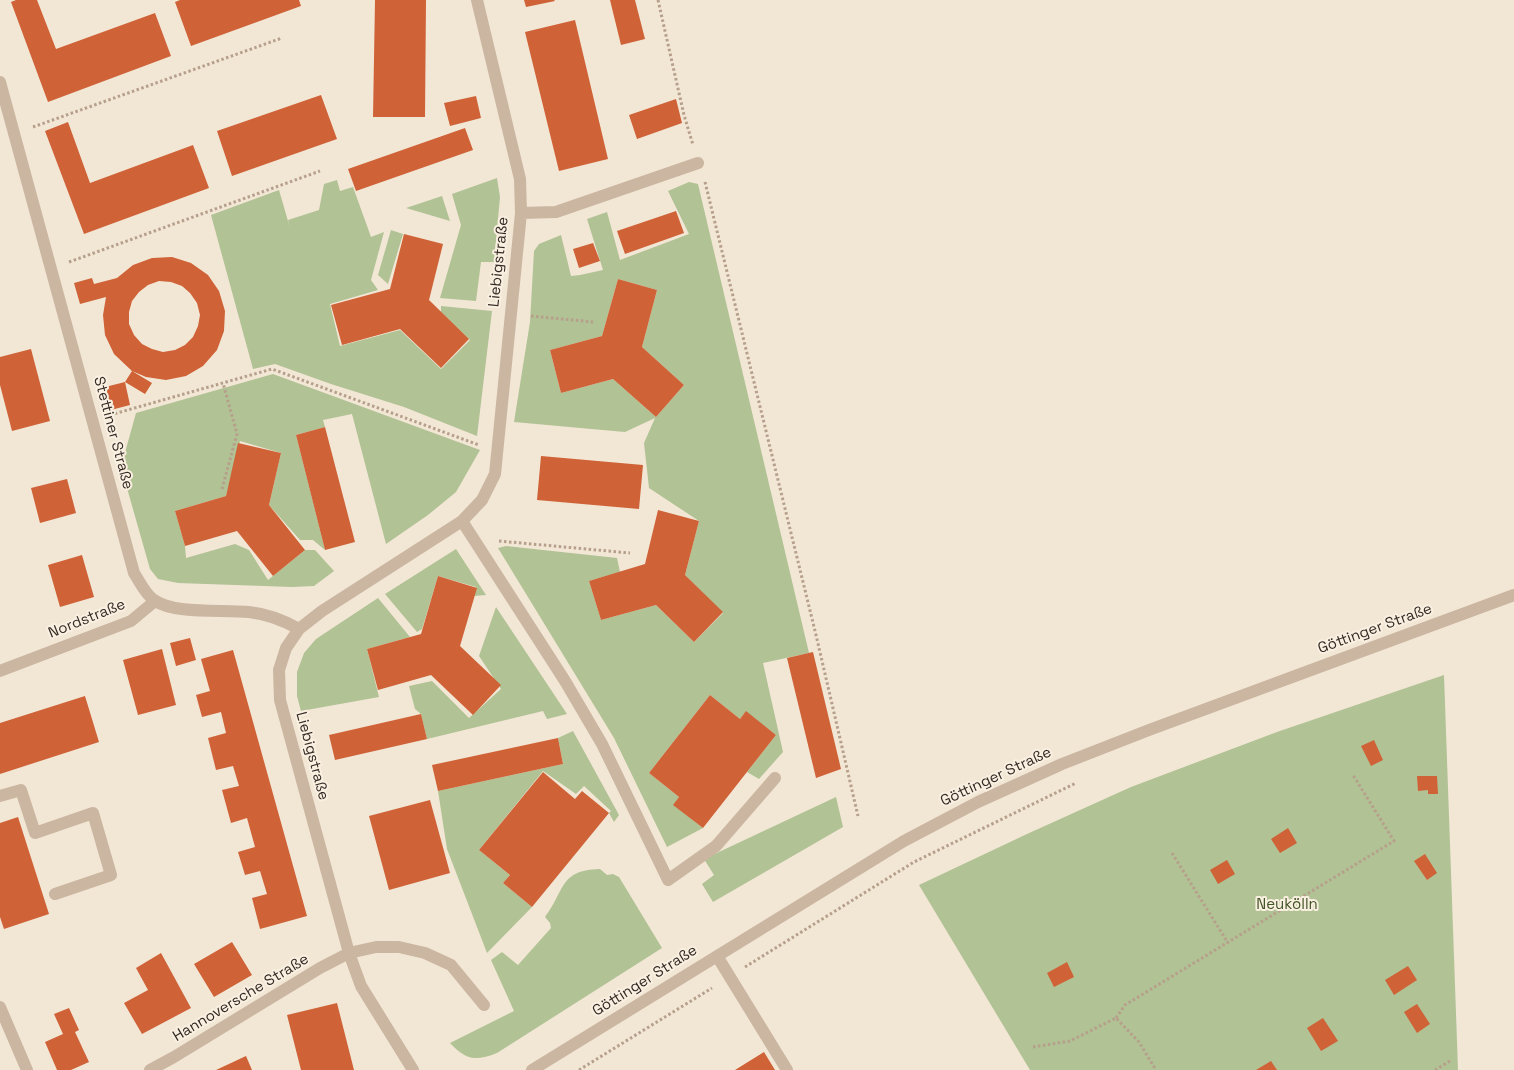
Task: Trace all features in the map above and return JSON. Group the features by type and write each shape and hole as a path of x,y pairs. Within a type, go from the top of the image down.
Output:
{"street":[{"name":"Liebigstraße","path":"413,1070 361,986 349,953 280,700 279,670 286,648 299,629 322,611 462,521 482,500 495,474 521,213 520,180 477,0"},
{"name":"Stettiner Straße","path":"0,82 134,573 145,591 155,601"},
{"path":"521,213 556,212 698,163"},
{"path":"462,521 566,681 598,736 668,880 716,846 775,778"},
{"name":"Göttinger Straße","path":"532,1070 904,841 994,795 1062,764 1149,730 1514,595"},
{"path":"155,601 176,609 250,612 277,617 299,629"},
{"name":"Nordstraße","path":"0,671 132,621 155,601"},
{"path":"0,796 21,790 35,833 93,813 111,875 56,894"},
{"name":"Hannoversche Straße","path":"150,1070 320,968 349,953 376,947 399,947 425,953 451,965 484,1005"},
{"path":"718,956 787,1070"},
{"path":"0,1008 27,1070"}],"path":[{"path":"658,0 684,115 708,193 816,635 858,816"},
{"path":"14,134 282,38"},
{"path":"50,268 320,172"},
{"path":"511,314 593,322"},
{"path":"92,420 272,369 497,451"},
{"path":"222,490 237,434 224,383"},
{"path":"494,536 500,542 630,552"},
{"path":"1033,1047 1070,1041 1116,1018 1125,1005 1394,841 1353,775"},
{"path":"914,862 1083,780"},
{"path":"1172,852 1228,943"},
{"path":"1116,1018 1138,1042 1156,1070"},
{"path":"1435,1070 1450,1061"}],"green space":[{"path":"497,178 500,197 494,262 481,262 476,301 440,298 461,225 452,194"},
{"path":"337,180 340,191 353,187 371,237 384,232 371,280 378,290 330,304 340,346 400,330 441,369 470,340 441,312 441,306 492,311 477,436 404,407 275,364 253,369 211,215 279,190 290,228 288,220 319,210 324,184"},
{"path":"689,182 698,184 809,653 763,663 783,752 759,779 747,772 776,735 746,712 740,719 710,695 649,773 679,797 674,805 703,828 667,847 614,738 498,548 506,546 617,558 620,572 589,581 601,620 656,605 694,642 723,613 685,575 699,521 649,488 644,443 655,418 625,432 514,422 530,322 534,251 539,244 561,235 571,276 603,270 587,219 607,212 620,260 689,234 668,191","holes":["618,279 657,290 642,347 684,385 656,417 613,379 561,393 550,350 602,336"]},
{"path":"442,196 450,221 406,208"},
{"path":"391,230 403,234 388,284 378,275"},
{"path":"273,374 480,450 456,492 428,515 386,544 352,414 323,420 325,427 296,435 325,550 313,540 300,540 269,505 281,453 240,441 226,496 175,511 185,546 186,558 235,544 249,550 268,580 305,550 315,550 334,571 314,586 292,587 178,583 158,579 150,569 121,467 136,413"},
{"path":"456,549 486,595 474,596 476,587 438,576 422,629 417,632 385,594"},
{"path":"378,598 410,637 367,649 379,697 301,711 297,696 297,672 304,653 316,639"},
{"path":"496,607 567,714 547,719 543,711 427,739 421,714 415,709 409,686 432,681 469,718 501,689 479,656"},
{"name":"Neukölln","path":"1444,675 1458,1070 1030,1070 919,885 1131,787 1277,732"},
{"path":"573,731 619,815 614,822 609,813 611,811 584,786 576,794 543,771 479,850 510,875 503,883 532,907 487,953 447,849 438,791 563,764 558,738"},
{"path":"836,797 843,827 713,902 702,884 714,875 704,859"},
{"path":"600,869 607,875 613,874 619,877 662,948 497,1053 472,1058 456,1049 450,1043 514,1011 491,960 502,952 518,965 551,928 550,923 545,917 570,878 577,873 587,870"}],"building":[{"path":"16,0 37,0 56,49 155,13 171,56 48,102 11,2"},
{"path":"180,0 299,0 301,6 191,46 175,2"},
{"path":"375,0 426,0 425,117 373,117"},
{"path":"524,0 554,0 555,1 526,7"},
{"path":"610,0 635,0 645,39 621,45"},
{"path":"575,20 608,159 559,171 525,32"},
{"path":"321,95 337,139 232,176 217,131"},
{"path":"476,96 481,118 450,126 444,103"},
{"path":"676,99 682,123 637,139 629,115"},
{"path":"68,122 90,183 193,145 209,188 84,234 45,131"},
{"path":"465,128 473,150 356,191 348,169"},
{"path":"676,211 684,233 625,254 617,231"},
{"path":"404,234 443,244 429,300 469,339 441,368 400,329 342,345 331,305 390,289"},
{"path":"593,243 600,261 579,268 573,249"},
{"path":"172,257 191,263 208,275 219,291 225,311 224,331 217,350 203,366 186,376 166,380 146,377 132,371 114,354 105,335 103,315 106,297 80,304 74,283 92,278 94,284 117,278 133,265 152,258","holes":["159,281 171,282 182,286 190,293 197,303 200,315 193,337 185,345 175,350 163,352 142,344 134,335 129,324 129,312 132,301 148,285"]},
{"path":"618,279 657,290 642,347 684,385 656,417 613,379 561,393 550,350 602,336"},
{"path":"31,349 50,421 12,431 0,385 0,357"},
{"path":"132,371 152,383 145,394 125,382"},
{"path":"125,382 130,405 107,411 101,388"},
{"path":"325,427 355,542 325,550 296,435"},
{"path":"238,443 281,453 269,505 305,550 273,576 237,531 185,546 175,511 226,496"},
{"path":"541,456 643,465 639,509 537,500"},
{"path":"67,479 76,513 40,523 31,488"},
{"path":"658,510 699,521 685,575 723,612 694,642 656,605 601,620 589,581 645,564"},
{"path":"82,555 94,597 60,607 48,565"},
{"path":"438,576 477,588 460,646 501,685 473,715 431,675 378,690 367,649 421,634"},
{"path":"190,638 196,660 176,666 170,643"},
{"path":"162,649 176,705 138,715 123,660"},
{"path":"233,650 307,916 260,929 252,898 267,894 260,871 245,875 238,852 255,847 247,818 231,823 222,790 239,786 233,766 216,770 208,738 226,733 221,712 202,717 196,695 210,691 201,659"},
{"path":"813,652 841,769 816,778 787,658"},
{"path":"710,695 740,719 746,711 776,735 703,828 673,805 679,797 649,773"},
{"path":"85,696 99,742 0,774 0,723"},
{"path":"421,714 427,739 335,760 329,735"},
{"path":"558,738 563,764 438,791 432,765"},
{"path":"1374,740 1383,760 1371,766 1361,746"},
{"path":"543,772 575,799 582,791 609,813 532,907 503,883 510,875 479,850"},
{"path":"1417,776 1437,776 1438,794 1428,794 1428,790 1418,791"},
{"path":"430,800 450,873 389,890 369,816"},
{"path":"18,817 49,914 4,929 0,917 0,823"},
{"path":"1288,828 1297,843 1280,853 1271,839"},
{"path":"1425,854 1437,873 1427,880 1414,861"},
{"path":"1227,860 1235,874 1218,884 1210,870"},
{"path":"232,942 252,975 214,997 194,964"},
{"path":"161,953 191,1008 142,1034 124,1003 148,990 136,968"},
{"path":"1067,962 1074,977 1054,987 1047,973"},
{"path":"1408,966 1417,980 1394,995 1385,980"},
{"path":"337,1003 354,1070 301,1070 287,1015"},
{"path":"1417,1004 1430,1024 1417,1033 1404,1012"},
{"path":"69,1008 79,1030 75,1032 89,1062 71,1070 57,1070 45,1042 63,1034 54,1014"},
{"path":"1323,1018 1338,1041 1321,1051 1307,1028"},
{"path":"764,1052 775,1070 735,1070"},
{"path":"246,1056 252,1070 216,1070"},
{"path":"1271,1061 1277,1070 1256,1070"}]}
